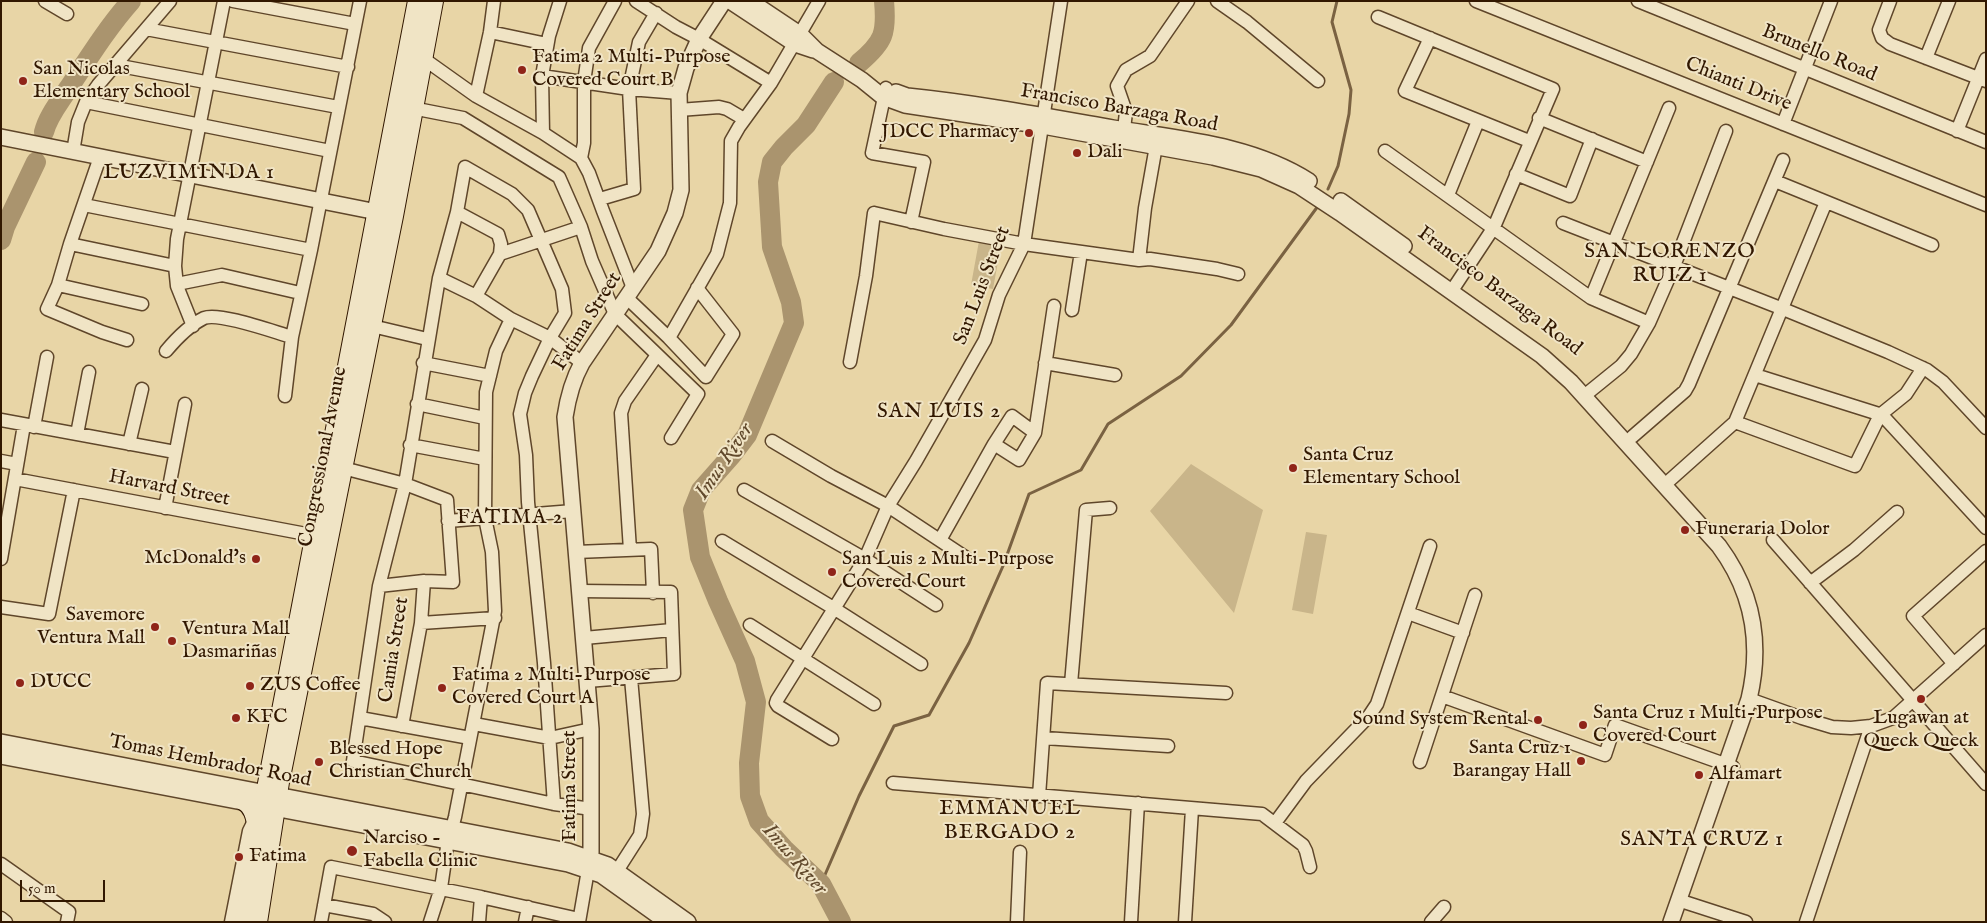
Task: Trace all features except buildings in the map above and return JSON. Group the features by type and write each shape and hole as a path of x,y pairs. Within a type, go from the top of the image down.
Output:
{"main road":[{"name":"Congressional Avenue","path":"258,922 268,803 322,538 405,107 417,1"},
{"name":"Congressional Avenue","path":"405,107 424,60 434,1"},
{"name":"Congressional Avenue","path":"322,538 343,468 372,326 385,214"},
{"path":"242,801 248,804 268,803 258,837 244,922"}],"street":[{"path":"46,1 67,14"},
{"path":"73,152 78,122 86,102 170,1"},
{"path":"193,326 177,284 175,266 180,223 224,1"},
{"path":"285,396 292,337 300,293 311,250 360,1"},
{"path":"476,96 490,32 494,1"},
{"path":"543,133 542,76 547,44 560,1"},
{"path":"581,158 584,143 584,82 590,48 615,1"},
{"path":"636,1 771,83"},
{"name":"Fatima Street","path":"579,920 590,864 592,809 591,729 565,417 568,395 574,377 582,363 658,251 675,212 681,190 679,93 686,68 699,39 724,1"},
{"name":"Francisco Barzaga Road","path":"730,1 798,39 863,81 906,105 925,109 1043,121 1123,135 1215,145 1264,158 1342,208 1454,288 1548,349 1719,546 1737,574 1749,601 1753,620 1755,662 1753,701"},
{"name":"Francisco Barzaga Road","path":"750,1 798,39"},
{"path":"669,338 717,254 725,230 730,203 731,141 771,83 819,1"},
{"name":"San Luis Street","path":"832,739 776,703 866,559 888,506 979,353 985,340 998,295 1024,244 1061,1"},
{"path":"1123,135 1126,112 1117,86 1126,70 1150,56 1188,1"},
{"path":"1217,1 1247,22 1318,81"},
{"name":"Chianti Drive","path":"1476,1 1986,204"},
{"name":"Brunello Road","path":"1638,1 1986,142"},
{"path":"1783,124 1831,1"},
{"path":"1890,1 1878,30 1882,38 1890,44 1982,80"},
{"path":"1926,58 1949,1"},
{"path":"240,2 355,24"},
{"path":"600,199 634,189 629,89 639,42 656,13"},
{"path":"1378,17 1553,89 1494,227 1454,288"},
{"path":"146,29 348,67"},
{"path":"490,32 547,44"},
{"path":"1430,38 1405,91 1529,142"},
{"path":"1957,131 1982,80 1986,59"},
{"path":"424,60 476,96 543,133 581,158 600,199 630,293 706,377 732,334 697,288"},
{"path":"115,65 338,107"},
{"path":"542,76 629,89 679,93"},
{"path":"884,92 872,154 924,162 911,222"},
{"path":"86,102 200,123 330,151"},
{"path":"405,107 464,118 559,177 615,314 698,394 672,438"},
{"path":"679,110 719,107 727,109 744,120"},
{"path":"1591,298 1669,108"},
{"path":"1540,118 1647,162"},
{"path":"1448,195 1478,121"},
{"path":"1587,393 1621,366 1632,354 1649,323 1674,266 1726,131"},
{"name":"Francisco Barzaga Road","path":"1123,135 1156,146 1261,169 1301,182"},
{"path":"1,137 385,214"},
{"path":"1516,174 1570,196 1592,139"},
{"path":"1139,260 1145,208 1156,146"},
{"path":"1385,151 1591,298 1649,323"},
{"path":"100,157 58,285 47,310 127,340"},
{"path":"1632,437 1685,391 1783,160"},
{"path":"554,804 550,738 529,513 526,455 520,414 525,393 550,338 565,313 562,289 528,210 512,194 465,167 457,212 438,278 405,484 379,586 353,761 554,804 592,809"},
{"path":"1775,181 1932,245"},
{"path":"1670,480 1735,422 1826,202"},
{"path":"84,205 311,250"},
{"path":"457,212 498,234 501,244 500,254 476,296"},
{"path":"850,362 866,276 874,213 1024,244 1139,260 1159,260 1238,274"},
{"path":"1563,223 1783,309 1923,368 1943,382 1986,428"},
{"path":"500,254 542,242 581,227"},
{"path":"70,244 175,266"},
{"path":"1072,310 1081,252"},
{"path":"177,284 222,275 300,293"},
{"path":"438,278 476,296 511,319 550,338 582,363"},
{"path":"58,285 142,304"},
{"path":"994,444 1019,460 1035,433 1054,306"},
{"path":"166,351 193,326 206,318 222,317 292,337"},
{"path":"430,922 441,888 494,618 492,552 485,518 486,392 496,351 511,319"},
{"path":"372,326 427,339"},
{"path":"630,550 621,413 625,401 657,355"},
{"path":"1,559 5,515 17,464 47,358"},
{"path":"423,363 490,376"},
{"path":"1045,363 1114,375"},
{"path":"1735,422 1855,466 1880,415 1906,394 1923,368"},
{"path":"77,434 89,372"},
{"path":"1755,375 1880,415 1986,528"},
{"path":"129,444 142,390"},
{"name":"Francisco Barzaga Road","path":"1587,393 1632,437 1735,556 1756,599 1760,618 1763,662 1753,701 1683,902 1671,922"},
{"path":"165,508 185,404"},
{"path":"417,404 485,418"},
{"path":"940,540 994,444 1012,416 1035,433"},
{"path":"1,420 175,452"},
{"path":"772,441 831,476 888,506 965,557"},
{"path":"410,445 485,459"},
{"path":"1,461 17,464"},
{"path":"343,468 405,484 447,500 453,582 424,581 379,586"},
{"name":"Harvard Street","path":"15,479 322,538"},
{"path":"1,606 49,614 74,490"},
{"path":"744,490 866,559 936,605"},
{"path":"1071,684 1086,510 1110,508"},
{"path":"448,520 572,511"},
{"path":"1810,582 1854,550 1897,512"},
{"path":"1773,540 1986,784"},
{"path":"722,541 921,664"},
{"path":"1275,823 1306,781 1369,716 1377,704 1430,546"},
{"path":"576,552 651,549 653,593"},
{"path":"1954,664 1913,616 1986,551"},
{"name":"Camia Street","path":"402,726 420,623 424,581"},
{"path":"580,591 671,592 674,674 587,681"},
{"path":"1420,762 1475,596"},
{"path":"1408,613 1463,633"},
{"path":"420,623 494,618"},
{"path":"750,625 874,704"},
{"path":"584,638 672,630"},
{"path":"1753,701 1832,727 1871,726 1893,718 1986,635"},
{"path":"617,871 640,835 643,814 631,678"},
{"path":"1039,796 1047,682 1226,693"},
{"path":"1442,696 1605,754 1615,725 1730,766"},
{"path":"360,718 470,738"},
{"path":"474,724 550,738 591,729"},
{"path":"1806,922 1871,726"},
{"path":"1044,738 1168,746"},
{"name":"Tomas Hembrador Road","path":"1,742 268,803 450,836 568,851 590,864 602,876 667,922"},
{"name":"Tomas Hembrador Road","path":"1,756 242,801"},
{"path":"892,783 1262,814 1303,845 1310,867"},
{"name":"Congressional Avenue","path":"231,922 248,831 268,803"},
{"path":"1131,922 1138,804"},
{"path":"1185,922 1192,809"},
{"path":"1016,922 1020,852"},
{"path":"1,864 70,912 67,922"},
{"name":"Tomas Hembrador Road","path":"590,864 617,871 688,922"},
{"path":"321,922 331,867 441,888 579,920"},
{"path":"478,922 482,897"},
{"path":"1683,902 1746,922"},
{"name":"Francisco Barzaga Road","path":"1682,922 1683,902"},
{"path":"324,905 373,914 385,922"},
{"path":"525,922 528,907"},
{"path":"1431,922 1444,907"},
{"path":"1,918 6,922"}],"shaded area":[{"path":"979,241 1001,245 993,289 971,285"},
{"path":"1191,464 1263,510 1234,613 1150,511"},
{"path":"1306,532 1327,535 1313,614 1292,610"}],"waterway":[{"path":"44,132 48,120 106,33 131,1"},
{"name":"Imus River","path":"859,63 874,49 882,36 885,21 884,1"},
{"path":"1328,189 1338,166 1349,114 1351,90 1332,22 1337,1"},
{"name":"Imus River","path":"834,82 806,125 772,162 768,182 772,247 791,302 794,323 747,435 701,490 693,510 700,557 745,661 756,702 749,763 750,796 759,821 784,849 821,884 841,922"},
{"path":"1,240 5,227 36,162"},
{"path":"821,884 859,796 894,726 929,715 969,643 1003,566 1029,494 1081,470 1108,424 1181,376 1231,325 1318,206"}],"place":[{"name":"Fatima 2 Multi-Purpose Covered Court B","path":"522,70"},
{"name":"San Nicolas Elementary School","path":"23,81"},
{"name":"JDCC Pharmacy","path":"1029,133"},
{"name":"Dali","path":"1077,153"},
{"name":"Santa Cruz Elementary School","path":"1293,468"},
{"name":"Funeraria Dolor","path":"1685,530"},
{"name":"McDonald's","path":"256,559"},
{"name":"San Luis 2 Multi-Purpose Covered Court","path":"832,572"},
{"name":"Savemore Ventura Mall","path":"155,627"},
{"name":"Ventura Mall Dasmariñas","path":"172,641"},
{"name":"DUCC","path":"20,683"},
{"name":"ZUS Coffee","path":"250,686"},
{"name":"Fatima 2 Multi-Purpose Covered Court A","path":"442,688"},
{"name":"Lugawan at Queck Queck","path":"1921,699"},
{"name":"KFC","path":"236,718"},
{"name":"Sound System Rental","path":"1538,720"},
{"name":"Santa Cruz 1 Multi-Purpose Covered Court","path":"1583,725"},
{"name":"Santa Cruz 1 Barangay Hall","path":"1581,761"},
{"name":"Blessed Hope Christian Church","path":"319,762"},
{"name":"Alfamart","path":"1699,775"},
{"name":"Narciso - Fabella Clinic","path":"352,851"},
{"name":"Fatima","path":"239,857"}],"district":[{"name":"LUZVIMINDA 1","path":"189,174"},
{"name":"SAN LORENZO RUIZ 1","path":"1670,265"},
{"name":"SAN LUIS 2","path":"939,413"},
{"name":"FATIMA 2","path":"510,519"},
{"name":"EMMANUEL BERGADO 2","path":"1010,822"},
{"name":"SANTA CRUZ 1","path":"1702,841"}]}
